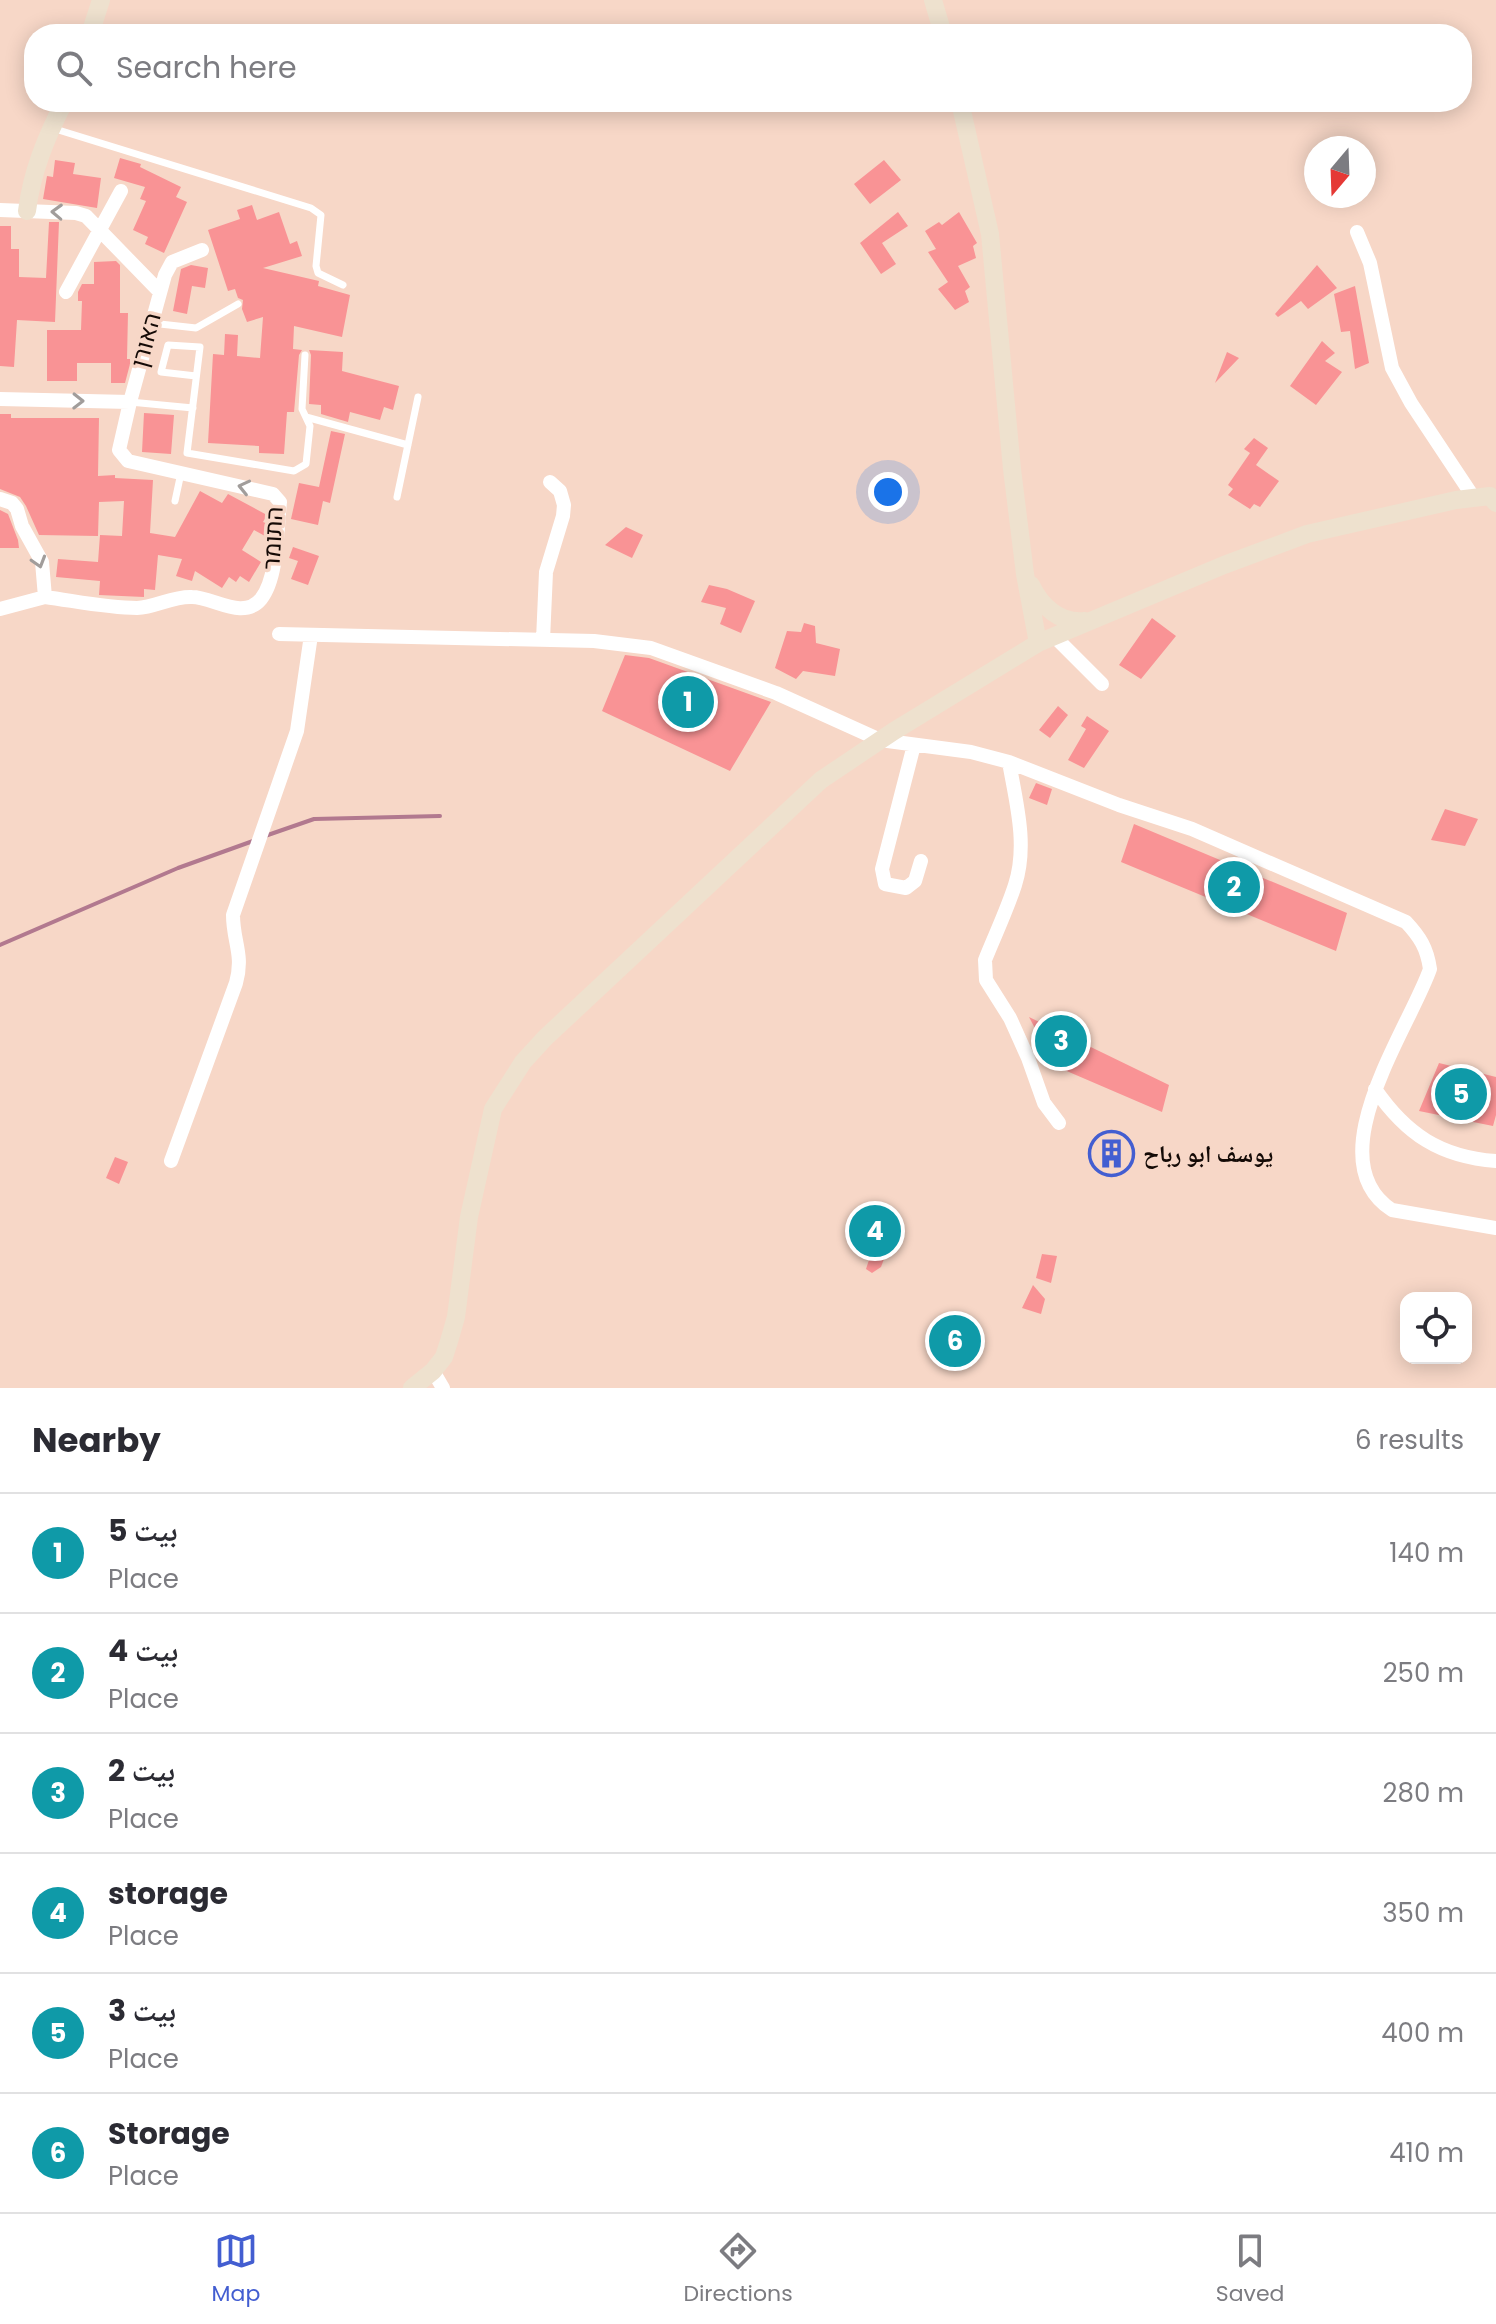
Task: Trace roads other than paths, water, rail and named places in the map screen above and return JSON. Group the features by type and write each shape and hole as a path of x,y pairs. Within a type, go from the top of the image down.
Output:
{"street":[{"path":"93,24 101,0"},
{"path":"933,0 940,24"},
{"path":"27,211 35,168 59,112"},
{"path":"962,112 991,245 1024,570 1046,640 1102,684"},
{"path":"66,292 121,191"},
{"name":"האורן","path":"0,210 86,216 159,291 130,402"},
{"path":"412,1388 433,1371 444,1357 456,1317 469,1217 493,1109 523,1062 821,780 880,740 1046,640 1088,621 1307,534 1489,496 1411,403 1392,368 1370,263 1357,232"},
{"path":"159,291 172,262 202,250"},
{"path":"0,399 130,402"},
{"name":"התומר","path":"45,597 137,608 194,596 226,607 247,608 260,601 270,584 280,502 273,494 128,461 119,450 130,402"},
{"path":"543,640 546,572 564,505 560,491 550,482"},
{"path":"0,499 12,503 17,509 22,526 42,562 45,597 0,609"},
{"path":"1024,570 1033,590 1059,618 1073,623 1088,621"},
{"path":"279,634 543,640 651,648 776,693 880,740 971,752 1009,762 1119,805 1192,829 1406,922 1427,950 1430,969 1365,1117 1365,1171 1377,1200 1392,1210 1496,1228"},
{"path":"171,1161 236,983 241,958 233,915 297,731 311,635"},
{"path":"914,745 882,869 885,884 906,888 915,881 921,861"},
{"path":"1009,762 1019,820 1020,852 1016,883 985,960 984,970 986,980 1010,1018 1044,1103 1059,1123"},
{"path":"1375,1089 1392,1114 1430,1145 1496,1161"},
{"path":"433,1371 443,1388"}],"lane":[{"path":"51,128 311,208 321,215 318,273 343,285"},
{"path":"151,323 196,328 238,304"},
{"path":"196,376 161,372 168,345 200,347 187,453 294,471 306,464 310,426 302,409 305,355"},
{"path":"397,497 418,397"},
{"path":"130,402 193,408"},
{"path":"306,417 408,445"},
{"path":"175,501 181,473"}],"waterway":[{"path":"265,836 314,819 440,816"},
{"path":"0,945 178,868 253,841"}],"place":[{"name":"بيت 5","path":"688,702"},
{"name":"بيت 4","path":"1234,887"},
{"name":"بيت 2","path":"1061,1041"},
{"name":"بيت 3","path":"1461,1094"},
{"name":"يوسف ابو رباح","path":"1112,1154"},
{"name":"storage","path":"875,1231"},
{"name":"Storage","path":"955,1341"}]}
